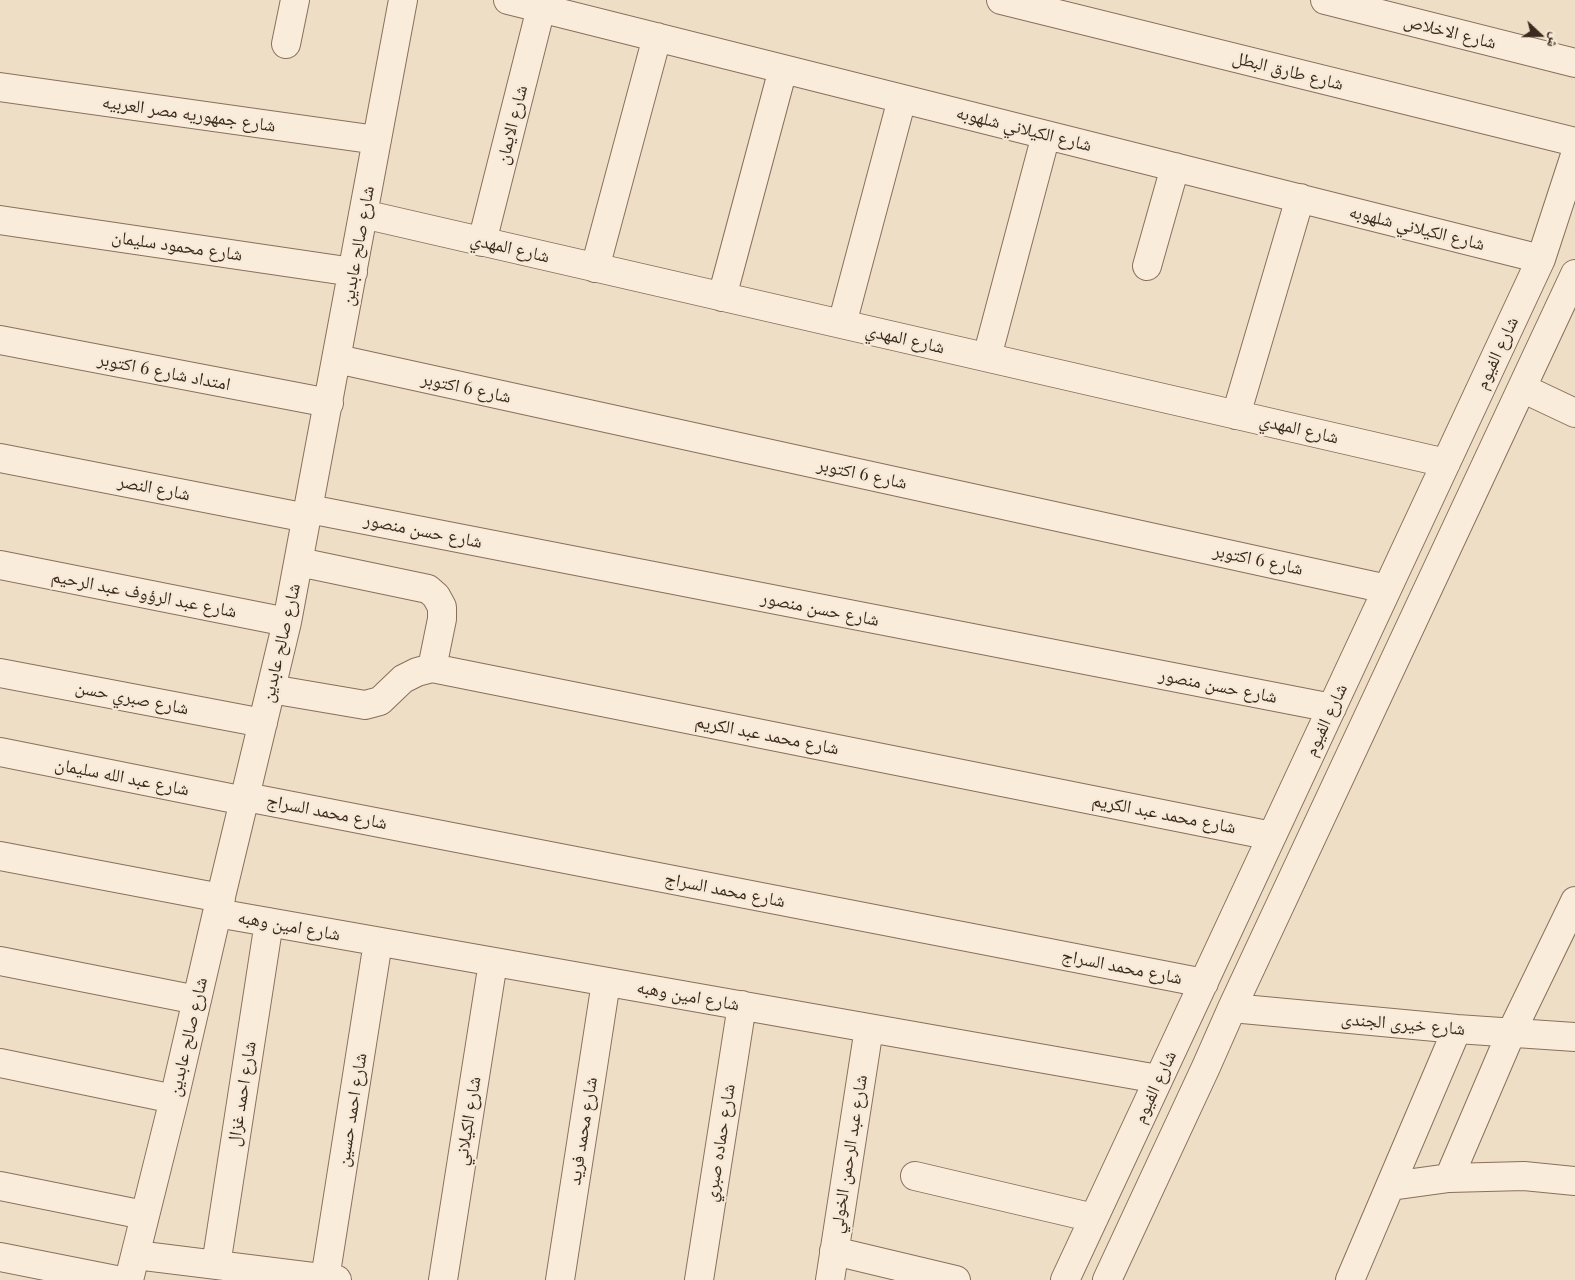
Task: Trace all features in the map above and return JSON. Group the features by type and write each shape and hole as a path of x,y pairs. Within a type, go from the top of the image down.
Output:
{"street":[{"path":"286,44 294,0"},
{"name":"شارع صالح عابدين","path":"132,1268 287,622 403,0"},
{"name":"شارع الكيلاني شلهوبه","path":"508,0 1541,258"},
{"name":"شارع طارق البطل","path":"1002,0 1575,142"},
{"name":"شارع الاخلاص","path":"1325,0 1575,63"},
{"name":"شارع الايمان","path":"482,242 541,8"},
{"path":"595,268 657,37"},
{"path":"722,297 783,69"},
{"name":"شارع جمهوريه مصر العربيه","path":"0,88 377,140"},
{"path":"842,324 902,99"},
{"path":"987,357 1046,135"},
{"name":"شارع الفيوم","path":"1065,1280 1541,258 1575,155"},
{"path":"1147,266 1175,167"},
{"path":"1236,415 1300,198"},
{"name":"شارع المهدي","path":"363,214 1446,463"},
{"name":"شارع محمود سليمان","path":"0,220 353,272"},
{"name":"شارع الفيوم","path":"1107,1280 1575,274"},
{"name":"امتداد شارع 6 اكتوبر","path":"0,340 329,403"},
{"name":"شارع 6 اكتوبر","path":"337,359 1387,589"},
{"path":"1522,388 1575,413"},
{"name":"شارع النصر","path":"0,458 308,514"},
{"name":"شارع حسن منصور","path":"308,514 1332,708"},
{"path":"299,562 428,589 436,596 442,607 442,619 432,668"},
{"name":"شارع عبد الرؤوف عبد الرحيم","path":"0,565 287,622"},
{"name":"شارع محمد عبد الكريم","path":"271,689 365,706 380,701 403,679 410,675 432,668 1272,836"},
{"name":"شارع صبري حسن","path":"0,673 263,723"},
{"name":"شارع عبد الله سليمان","path":"0,752 245,799"},
{"name":"شارع محمد السراج","path":"245,799 1204,983"},
{"name":"شارع امين وهبه","path":"0,856 219,906 269,922 1158,1079"},
{"path":"1449,1178 1512,1033 1575,901"},
{"name":"شارع احمد غزال","path":"216,1265 269,922"},
{"name":"شارع احمد حسين","path":"331,1279 378,942"},
{"path":"0,961 197,1000"},
{"name":"شارع الكيلاني","path":"443,1280 493,962"},
{"name":"شارع محمد فريد","path":"560,1280 606,982"},
{"name":"شارع حماده صبري","path":"699,1280 742,1006"},
{"name":"شارع خيرى الجندى","path":"1232,1008 1457,1029 1575,1036"},
{"name":"شارع عبد الرحمن الخولي","path":"830,1280 869,1028"},
{"path":"1350,1280 1457,1029"},
{"path":"0,1064 174,1099"},
{"path":"915,1176 1094,1218"},
{"path":"1391,1186 1449,1178 1524,1176 1575,1181"},
{"path":"0,1186 144,1215"},
{"path":"834,1251 956,1280"},
{"path":"0,1257 116,1280"},
{"path":"132,1268 216,1265 331,1279"}]}
